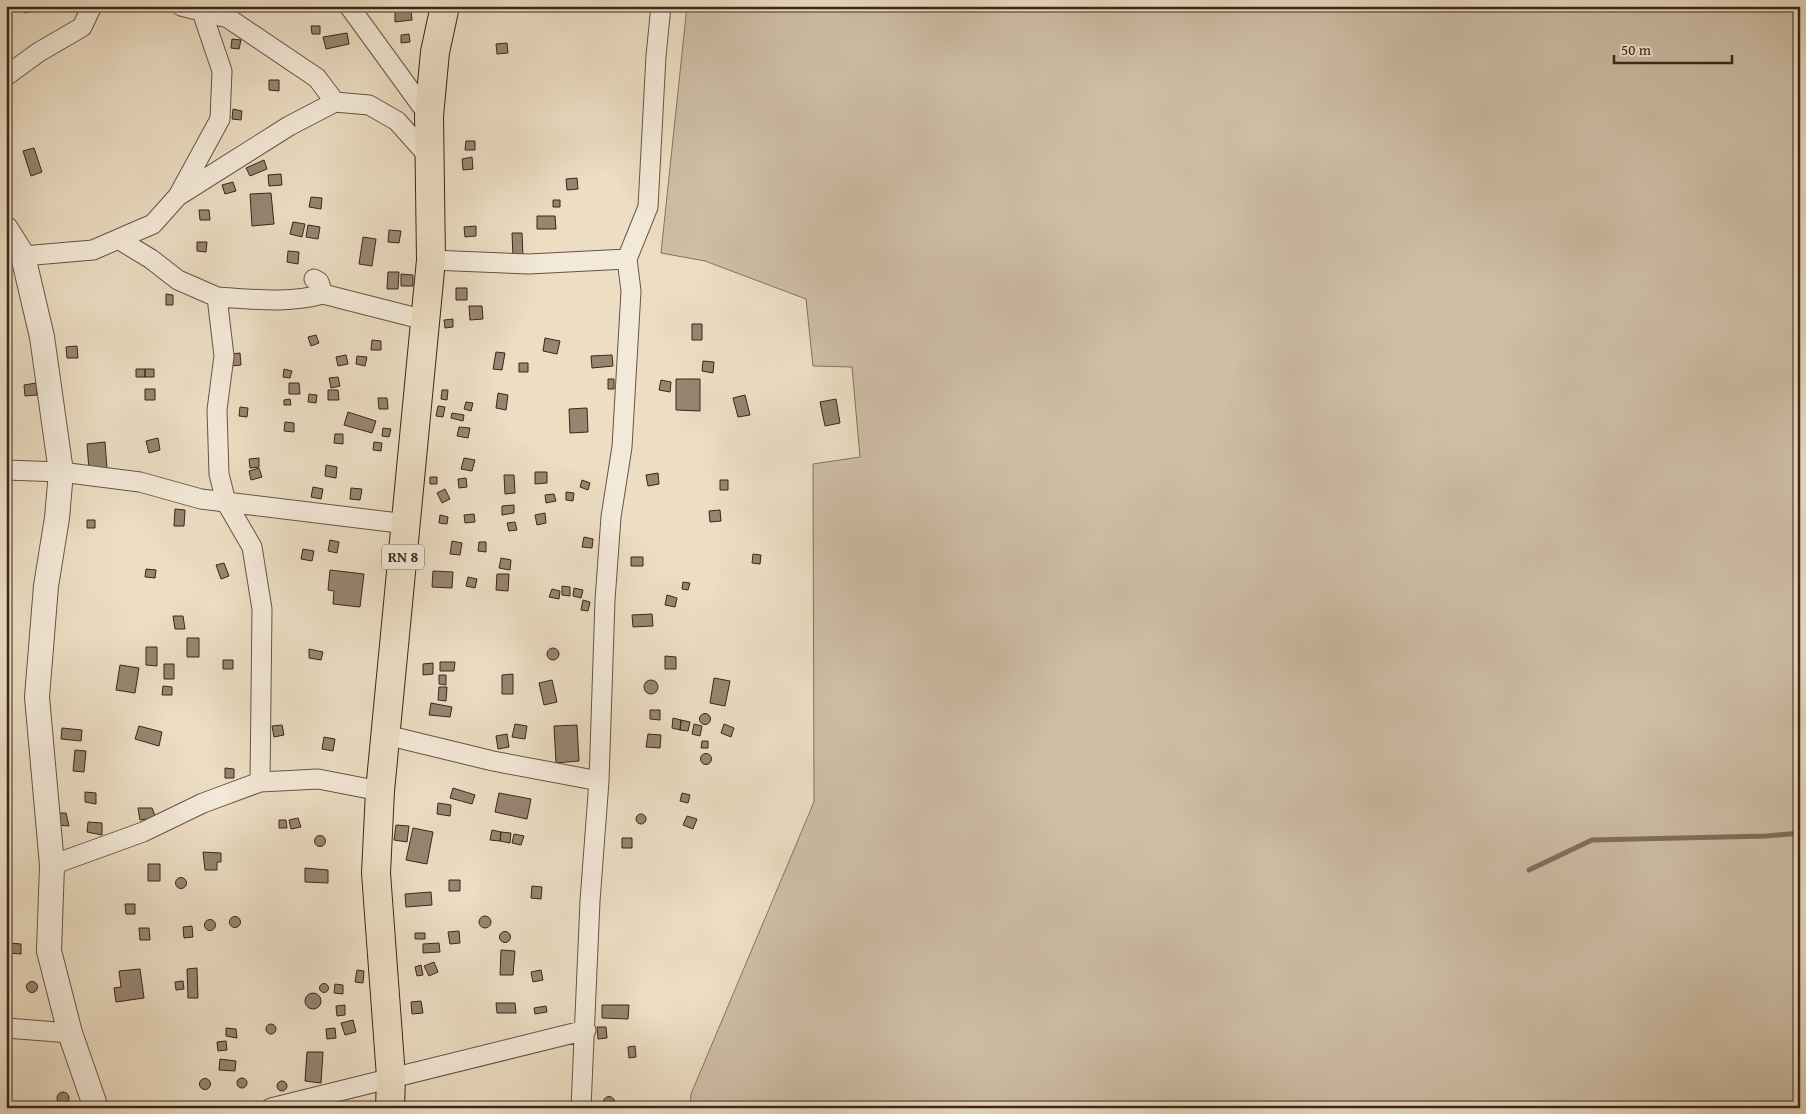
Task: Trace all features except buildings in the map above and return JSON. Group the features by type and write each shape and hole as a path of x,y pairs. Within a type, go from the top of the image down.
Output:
{"main road":[{"name":"RN 8","path":"390,1108 391,1078 376,873 380,791 431,260 429,116 435,52 446,6"}],"street":[{"path":"6,76 39,52 82,27 92,6"},
{"path":"181,6 201,9 228,18 317,78 336,102"},
{"path":"349,6 429,116"},
{"path":"581,1108 586,1030 590,901 599,781 605,600 611,517 622,446 631,291 627,259 648,207 656,56 661,6"},
{"path":"23,256 93,250 153,224 178,196 220,119 222,71 201,9"},
{"path":"178,196 289,126 336,102 369,105 397,121 430,158"},
{"path":"6,229 23,256 42,337 61,472 57,518 46,586 37,697 52,865 49,951 70,1033 96,1108"},
{"path":"118,239 151,259 178,280 217,296 272,300 311,298 319,286 425,320"},
{"path":"431,260 528,264 627,259"},
{"path":"217,296 224,356 217,410 219,474 226,502 252,547 262,609 260,782"},
{"path":"6,470 61,472 140,482 201,499 407,524"},
{"path":"386,735 493,761 599,781"},
{"path":"52,865 144,832 203,802 260,782 318,779 380,791"},
{"path":"6,1028 70,1033"},
{"path":"271,1108 586,1030"}],"shaded area":[{"path":"687,6 1800,6 1800,1108 690,1108 691,1094 814,802 813,464 860,457 852,367 813,366 806,299 705,261 661,253"}],"waterway":[{"path":"1529,870 1592,840 1767,836 1800,833"}]}
